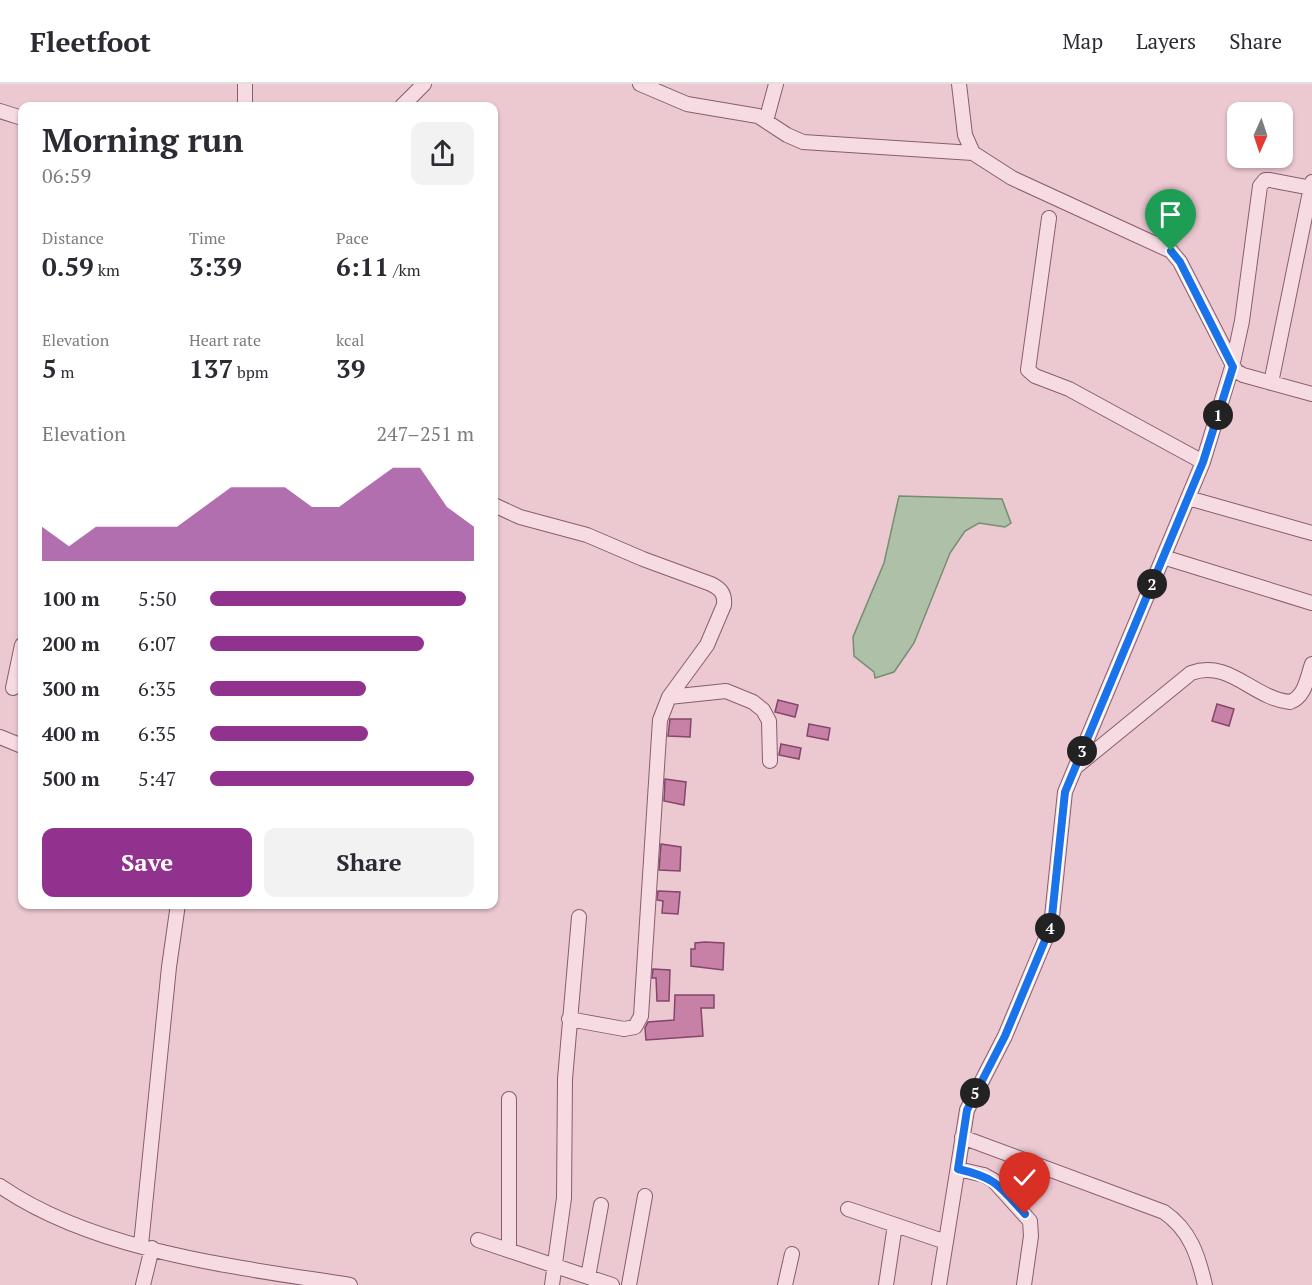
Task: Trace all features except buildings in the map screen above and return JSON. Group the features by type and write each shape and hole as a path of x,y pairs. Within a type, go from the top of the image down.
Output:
{"street":[{"path":"245,84 245,102"},
{"path":"406,102 424,84"},
{"path":"640,84 687,104 743,113 766,121 787,135 803,142 973,153 1012,178 1171,251 1180,262 1233,367 1243,375 1312,394"},
{"path":"766,121 776,84"},
{"path":"959,84 964,135 973,153"},
{"path":"0,111 18,117"},
{"path":"939,1285 967,1110 1005,1036 1051,926 1064,801 1203,462 1233,367 1242,321 1260,186 1265,180 1311,185 1271,383"},
{"path":"1049,218 1028,370 1035,376 1069,389 1203,462"},
{"path":"1188,498 1312,532"},
{"path":"498,507 520,517 587,535 718,587 722,592 724,605 707,645 669,697 663,710 658,733 641,1016 635,1026 624,1029 569,1019"},
{"path":"1163,557 1312,603"},
{"path":"13,687 18,664"},
{"path":"1076,767 1191,673 1203,669 1218,670 1267,696 1290,702 1299,698 1312,664"},
{"path":"669,697 726,691 753,702 763,710 769,721 770,761"},
{"path":"0,737 18,745"},
{"path":"143,1285 169,967 177,909"},
{"path":"552,1285 564,1198 565,1079 579,917"},
{"path":"509,1099 509,1250"},
{"path":"962,1137 1164,1212 1177,1220 1188,1236 1205,1285"},
{"path":"958,1169 984,1175 993,1180 1030,1221 1031,1236 1024,1285"},
{"path":"0,1186 24,1203 51,1216 146,1247 294,1280 350,1285"},
{"path":"629,1285 645,1196"},
{"path":"588,1277 601,1205"},
{"path":"848,1209 946,1242"},
{"path":"886,1285 895,1225"},
{"path":"478,1240 612,1285"},
{"path":"785,1285 792,1254"}],"shaded area":[{"path":"899,496 1002,499 1011,523 1005,527 979,523 965,531 950,553 914,643 894,672 875,678 874,672 854,656 853,637 884,563"}],"route":[{"path":"1025,1214 993,1180 984,1175 958,1169 964,1119 1005,1036 1051,926 1065,792 1203,462 1233,367 1180,262 1171,251"}]}
